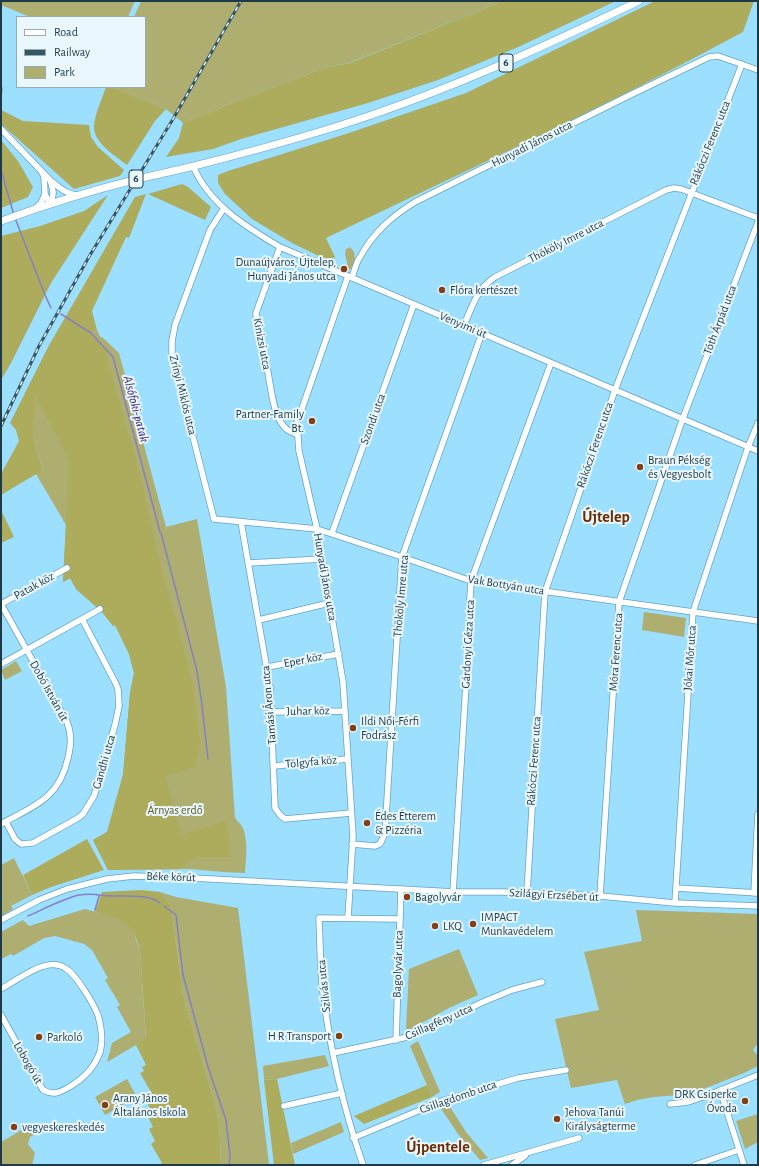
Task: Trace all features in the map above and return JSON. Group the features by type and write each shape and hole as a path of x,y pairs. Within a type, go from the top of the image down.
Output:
{"main road":[{"name":"6","path":"1,220 50,204 134,180 193,166 325,130 439,91 552,43 639,1"}],"street":[{"name":"Hunyadi János utca","path":"348,918 352,813 343,682 317,529 299,451 297,423 350,277 359,258 384,225 398,212 415,202 709,57 718,56 758,70"},
{"name":"Rákóczi Ferenc utca","path":"527,893 545,592 615,390 742,64"},
{"path":"1,129 50,180 71,194 81,195"},
{"name":"Venyimi út","path":"193,166 200,181 224,208 253,232 280,247 758,451"},
{"path":"39,167 44,176 45,194 50,204"},
{"path":"50,180 54,190 53,198 50,204"},
{"name":"Thököly Imre utca","path":"464,325 479,291 485,283 666,190 674,188 691,192 758,218"},
{"path":"36,209 41,203 45,194"},
{"name":"Zrínyi Miklós utca","path":"214,519 172,355 172,341 175,325 210,230 224,208"},
{"name":"Tóth Árpád utca","path":"683,418 758,222"},
{"name":"Kinizsi utca","path":"280,247 256,313 256,323 277,414 281,423 288,431 297,434"},
{"name":"Szondi utca","path":"332,533 414,304"},
{"name":"Thököly Imre utca","path":"352,844 375,846 381,842 385,833 402,556 482,333"},
{"name":"Gárdonyi Géza utca","path":"453,892 470,621 471,582 551,363"},
{"name":"Móra Ferenc utca","path":"600,896 619,602 683,418"},
{"name":"Jókai Mór utca","path":"675,903 693,612 748,447 758,423"},
{"name":"Vak Bottyán utca","path":"214,519 317,529 402,556 471,582 758,621"},
{"name":"Tamási Áron utca","path":"241,522 270,687 276,808 285,819 352,813"},
{"path":"248,563 322,559"},
{"name":"Patak köz","path":"1,604 67,568"},
{"path":"258,620 329,603"},
{"name":"Dobó István út","path":"1,604 67,722 71,735 71,745 62,778 53,792 46,798 3,823"},
{"path":"1,664 100,609"},
{"name":"Gandhi utca","path":"3,823 15,839 21,844 33,843 78,818 86,810 94,796 119,706 119,697 115,682 82,619"},
{"name":"Eper köz","path":"266,667 338,654"},
{"name":"Juhar köz","path":"271,712 344,711"},
{"name":"Tölgyfa köz","path":"274,766 348,759"},
{"path":"676,888 756,893 758,814"},
{"name":"Béke körút","path":"1,920 39,900 67,889 88,883 134,876 350,887"},
{"name":"Szilágyi Erzsébet út","path":"350,887 453,892 600,896 675,903 758,906"},
{"name":"Bagolyvár utca","path":"396,1040 401,889"},
{"name":"Szilvás utca","path":"348,918 319,918 322,983 333,1053 353,1138 362,1165"},
{"path":"348,918 399,919"},
{"name":"Lobogó út","path":"1,989 42,966 54,965 65,967 76,976 97,1015 102,1032 100,1050 94,1065 84,1077 57,1094 49,1094 43,1090 1,1015"},
{"name":"Csillagfény utca","path":"333,1053 412,1036 447,1018 499,995 542,982"},
{"name":"Csillagdomb utca","path":"353,1138 442,1101 518,1078 566,1070"},
{"path":"670,1104 688,1102 758,1074"},
{"path":"720,1090 744,1165"},
{"path":"284,1106 342,1093"},
{"path":"487,1164 579,1138"},
{"path":"695,1165 739,1150"},
{"path":"512,1165 520,1158 532,1152"},
{"path":"487,1164 497,1165"}],"green space":[{"path":"1,1 135,1 128,16 28,16 1,5"},
{"path":"141,1 503,1 349,63 324,68 183,123 166,109 114,88 146,88 146,16 134,16"},
{"path":"350,247 354,252 355,260 353,266 349,270 345,254 346,249"},
{"name":"Árnyas erdő","path":"97,330 101,338 102,337 119,353 166,527 197,519 226,687 235,818 244,830 245,835 245,873 190,869 108,870 93,840 107,832 123,775 130,693 134,673 129,654 115,625 113,626 102,612 76,589 70,578 63,582 66,525 36,474 43,469 33,436 34,393 90,334"},
{"path":"644,612 686,618 684,637 642,630"},
{"path":"16,661 22,671 5,680 1,670"},
{"path":"14,858 32,895 11,906 13,909 1,916 1,865"},
{"path":"160,892 176,897 238,908 269,1165 221,1165 217,1111 183,995 171,905"},
{"path":"85,909 114,917 128,924 134,933 140,951 146,1038 107,1062 112,1043 131,1032 117,1007 120,1005 105,980 108,978 92,950 84,944 55,936 44,938 13,956 11,954 1,959 1,932 23,920 29,926"},
{"path":"636,910 758,914 758,1043 753,1050 758,1056 758,1066 691,1094 654,1097 625,1104 617,1080 571,1088 555,1019 599,1010 584,952 642,941"},
{"path":"459,949 478,995 449,1008 411,1029 406,1029 409,969"},
{"path":"418,1041 440,1092 432,1097 410,1046"},
{"path":"325,1055 329,1066 277,1079 264,1080 263,1066"},
{"path":"127,1079 137,1097 105,1115 95,1097"},
{"path":"448,1104 466,1132 488,1158 480,1160 458,1134 440,1107"},
{"path":"758,1114 758,1142 745,1149 736,1121"},
{"path":"341,1122 344,1132 293,1154 291,1143"},
{"path":"32,1124 37,1133 30,1137 28,1144 35,1153 32,1165 1,1165 1,1142"}],"shaded area":[{"path":"503,1 616,1 516,48 438,80 368,103 241,139 213,149 166,157 179,138 183,123 324,68 350,63"},
{"path":"655,1 754,1 743,32 588,112 326,238 335,257 331,262 292,243 252,219 225,194 218,183 218,175 228,171 346,134 466,93"},
{"path":"106,88 114,88 166,109 155,121 127,165 111,153 97,138 94,126"},
{"path":"1,110 23,121 89,125 91,137 98,147 124,170 120,176 74,189 1,124"},
{"path":"1,140 18,161 33,187 28,197 1,208"},
{"path":"182,184 188,187 211,207 205,220 148,194"},
{"name":"Árnyas erdő","path":"146,194 129,238 126,237 92,311 97,330 90,334 104,347 143,485 163,577 177,623 193,686 200,743 195,767 165,776 181,835 227,821 230,857 195,857 179,869 108,870 93,840 107,832 123,775 130,693 134,673 129,654 115,625 113,626 102,612 76,589 70,578 63,582 69,460 35,394 33,436 43,470 1,495 1,474 19,441 16,430 10,423 48,347 135,197"},
{"path":"108,195 51,283 1,380 1,236 40,226 84,211"},
{"path":"1,510 14,537 1,543"},
{"path":"87,839 104,870 51,887 32,895 23,875"},
{"path":"141,890 160,892 171,905 183,995 217,1111 221,1165 159,1165 162,1163 151,1144 155,1141 149,1129 153,1127 148,1117 153,1114 146,1100 149,1098 147,1094 151,1092 140,1073 144,1071 142,1067 146,1065 136,1045 146,1037 140,951 134,934 125,923 95,912 102,892"},
{"path":"277,1079 295,1165 274,1165 264,1080"},
{"path":"427,1085 432,1097 364,1124 354,1116"}],"waterway":[{"name":"Alsófoki-patak","path":"1,84 1,95"},
{"name":"Alsófoki-patak","path":"1,170 14,215"},
{"name":"Alsófoki-patak","path":"15,218 51,308"},
{"name":"Alsófoki-patak","path":"61,314 91,333 113,357 160,532"},
{"name":"Alsófoki-patak","path":"161,533 197,671 208,759"},
{"path":"28,916 53,904 79,895 92,894 107,896 140,896 160,903"},
{"path":"95,910 99,896"},
{"path":"164,906 176,915 183,975 208,1067 226,1120 230,1156 229,1165"}],"railway":[{"path":"1,426 39,346 90,255 173,119 241,1"}],"place":[{"name":"Dunaújváros, Újtelep, Hunyadi János utca","path":"344,269"},
{"name":"Flóra kertészet","path":"442,290"},
{"name":"Partner-Family Bt.","path":"312,421"},
{"name":"Braun Pékség és Vegyesbolt","path":"640,467"},
{"name":"Ildi Női-Férfi Fodrász","path":"353,728"},
{"name":"Édes Étterem & Pizzéria","path":"367,823"},
{"name":"Bagolyvár","path":"407,897"},
{"name":"IMPACT Munkavédelem","path":"473,924"},
{"name":"LKQ","path":"435,926"},
{"name":"H R Transport","path":"339,1036"},
{"name":"Parkoló","path":"39,1037"},
{"name":"DRK Csiperke Óvoda","path":"745,1101"},
{"name":"Arany János Általános Iskola","path":"105,1105"},
{"name":"Jehova Tanúi Királyságterme","path":"557,1119"},
{"name":"vegyeskereskedés","path":"14,1127"}],"district":[{"name":"Újtelep","path":"606,517"},
{"name":"Újpentele","path":"438,1147"}]}
